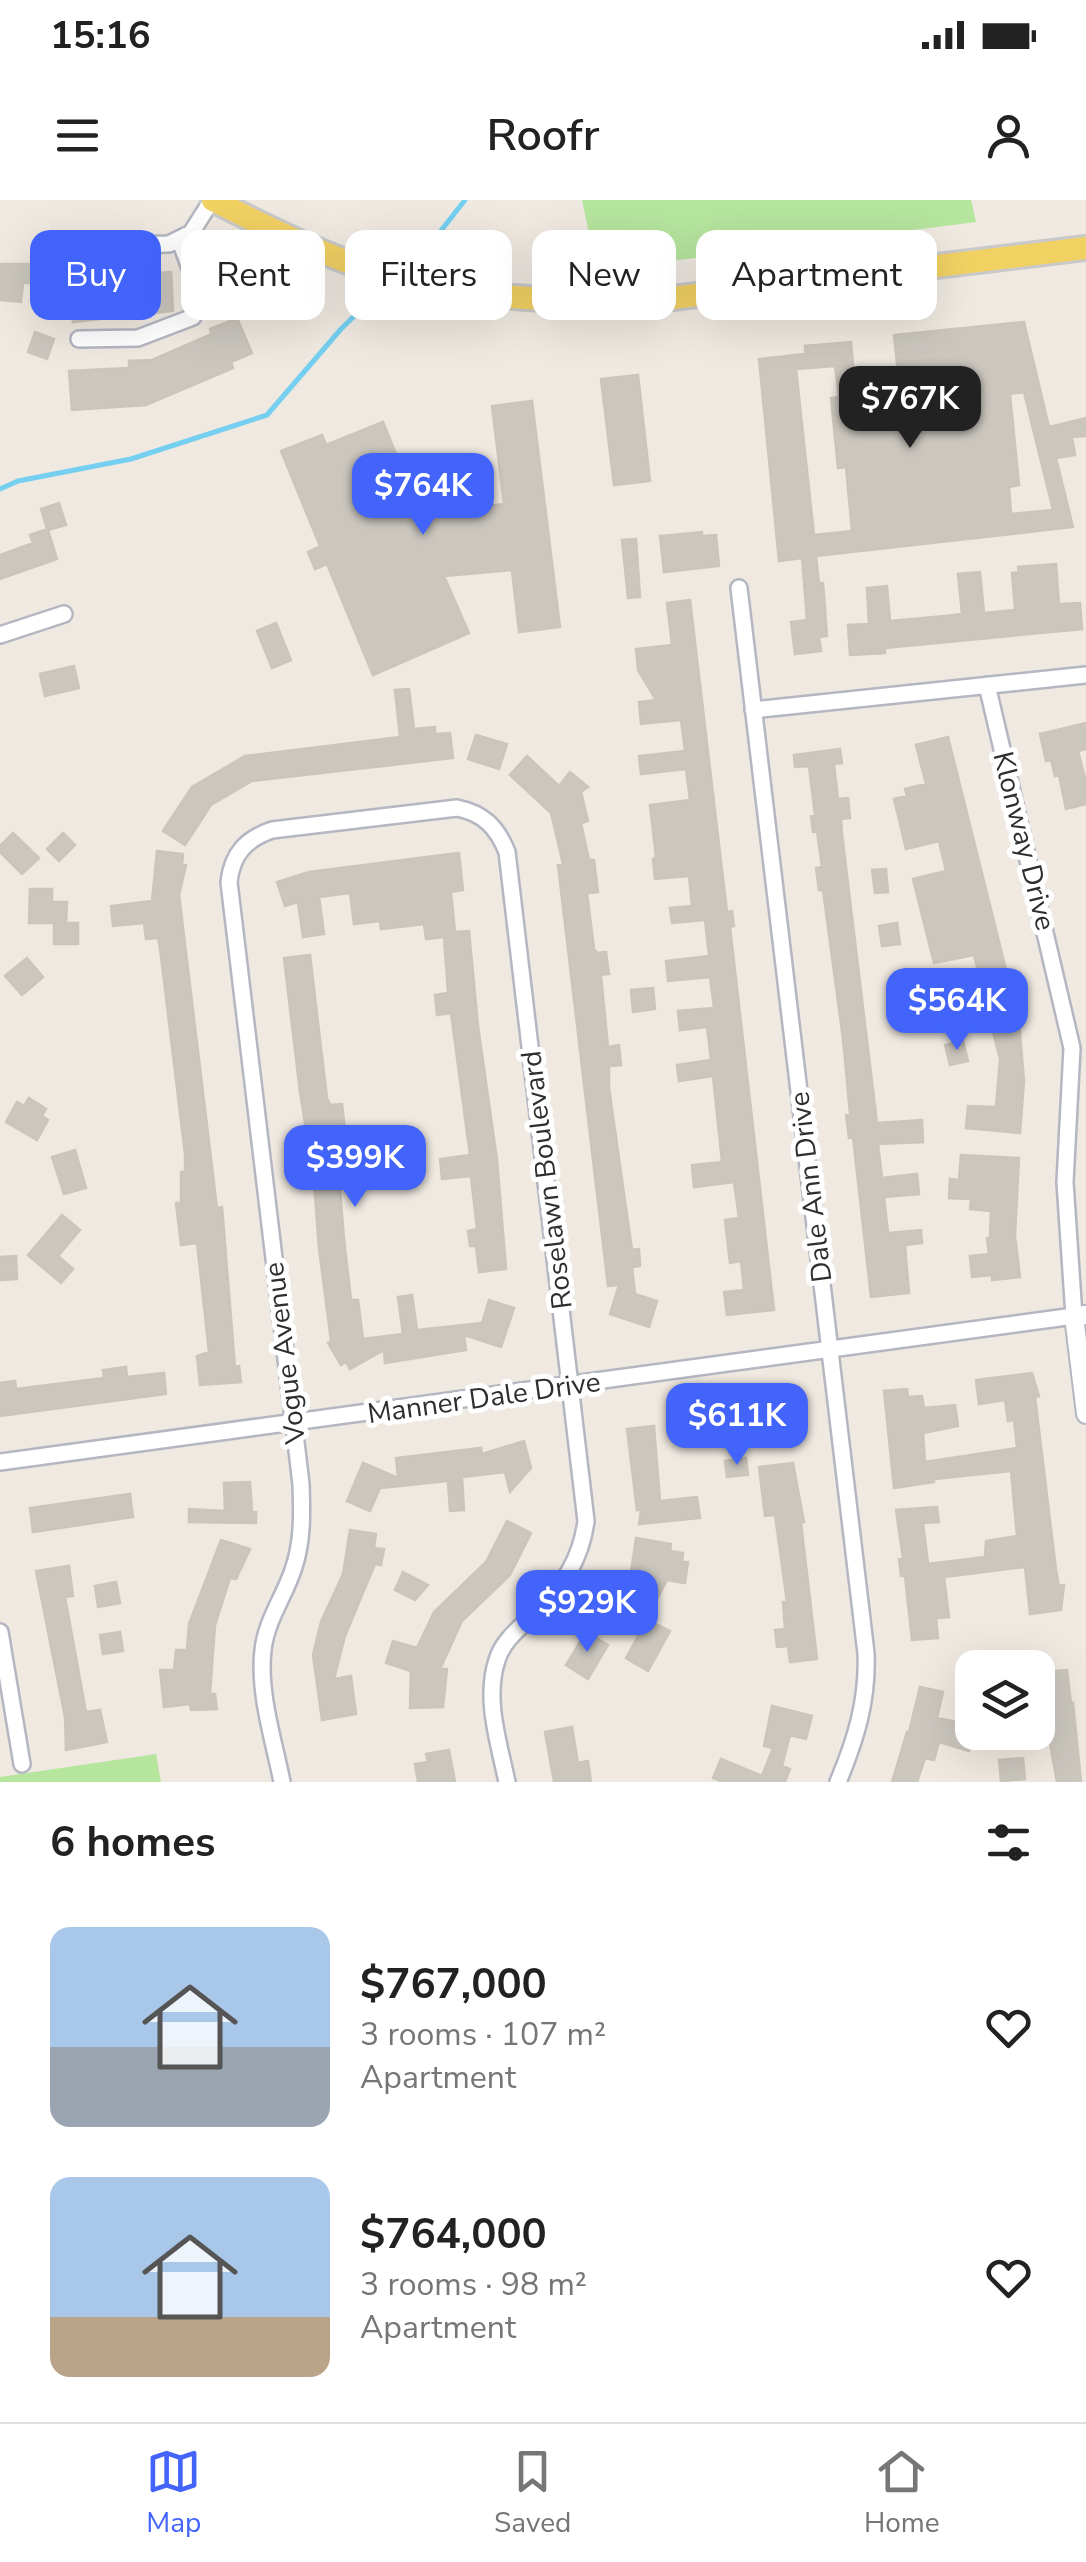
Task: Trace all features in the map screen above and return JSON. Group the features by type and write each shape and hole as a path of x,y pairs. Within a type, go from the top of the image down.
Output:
{"main road":[{"path":"212,200 349,263 448,289 525,298 605,302 664,299 1086,248"}],"street":[{"path":"161,244 191,233 212,200"},
{"path":"78,339 138,338 193,316 200,296 180,240"},
{"name":"Dale Ann Drive","path":"739,588 867,1678 860,1725 838,1782"},
{"path":"0,635 64,614"},
{"path":"753,710 1086,675"},
{"name":"Klonway Drive","path":"986,685 1072,1048 1065,1182 1067,1248 1080,1315 1086,1414"},
{"name":"Roselawn Boulevard","path":"234,859 246,843 272,830 435,809 469,810 490,823 507,852 572,1385 583,1485 584,1537 576,1562 559,1589 514,1634 497,1660 492,1704 506,1782"},
{"name":"Vogue Avenue","path":"234,859 229,882 301,1484 299,1546 266,1632 262,1663 282,1782"},
{"name":"Manner Dale Drive","path":"0,1462 1080,1315"},
{"path":"0,1632 22,1764"}],"green space":[{"path":"582,200 971,200 976,222 913,230 696,230 696,258 679,260 676,230 588,230"},
{"path":"156,1754 161,1782 0,1782 0,1777"}],"building":[{"path":"0,264 30,264 30,283 23,283 21,302 0,300"},
{"path":"171,272 173,311 161,312 161,273"},
{"path":"238,320 252,353 231,362 233,368 146,405 72,410 69,371 129,368 129,361 152,360 212,334 210,329"},
{"path":"1024,322 1049,427 1086,418 1086,436 1072,437 1075,455 1056,458 1073,527 816,556 819,583 823,583 827,636 819,637 821,651 795,654 791,622 807,620 802,558 779,561 759,359 805,354 805,346 851,342 855,387 899,382 894,335","holes":["835,366 839,397 831,398 838,468 846,467 852,531 814,535 796,369","1024,392 1053,510 1011,514 1009,487 1019,485 1010,394"]},
{"path":"35,332 54,339 47,359 28,352"},
{"path":"638,375 650,481 614,485 601,379"},
{"path":"532,401 560,627 519,632 512,570 444,576 469,633 373,675 327,564 315,569 308,552 320,546 281,451 322,435 326,445 383,422 420,514 456,510 454,496 470,494 472,508 504,504 492,406"},
{"path":"59,503 66,525 48,530 57,559 0,579 0,555 33,543 30,535 47,529 41,509"},
{"path":"702,532 702,536 716,535 719,566 664,572 660,536"},
{"path":"636,539 640,597 628,598 622,540"},
{"path":"1056,564 1059,604 1080,603 1082,629 885,648 885,653 850,655 848,625 869,624 867,588 887,586 890,621 962,614 958,574 980,572 984,613 1015,610 1012,573 1019,572 1018,567"},
{"path":"690,600 727,912 732,911 734,926 730,927 774,1310 727,1315 724,1292 744,1290 741,1261 730,1263 725,1220 739,1218 734,1182 694,1187 692,1165 722,1162 713,1076 679,1081 677,1065 711,1060 707,1027 680,1030 678,1011 714,1008 710,977 668,981 666,961 709,956 705,920 672,923 670,908 692,906 689,876 655,879 653,859 656,857 650,805 690,800 686,769 641,774 639,756 685,751 681,720 641,724 639,702 656,700 638,670 636,649 672,645 667,603"},
{"path":"276,623 291,660 272,668 257,631"},
{"path":"74,666 79,688 45,696 40,674"},
{"path":"409,689 414,729 435,727 435,734 450,733 453,758 252,781 211,805 185,845 163,831 192,787 245,756 400,737 395,690"},
{"path":"1086,723 1086,749 1078,751 1086,782 1086,804 1066,809 1059,775 1055,776 1051,760 1046,761 1040,734"},
{"path":"476,735 507,744 499,769 468,759"},
{"path":"948,737 1019,1022 1024,1081 1020,1133 966,1128 968,1106 996,1107 1000,1059 986,1005 946,1015 941,993 981,983 974,955 934,963 913,879 946,871 939,841 906,849 894,799 907,796 905,789 926,784 916,745"},
{"path":"840,749 842,763 834,764 838,799 848,798 850,818 841,819 842,834 877,1123 922,1120 923,1142 878,1144 882,1178 917,1174 919,1194 884,1197 888,1233 921,1230 922,1243 905,1245 909,1293 871,1297 853,1137 849,1138 846,1115 850,1114 843,1039 823,890 819,890 816,868 822,867 817,831 813,832 811,816 815,815 809,766 795,767 794,755"},
{"path":"527,756 559,786 570,772 588,787 581,792 588,821 581,823 589,860 594,860 598,892 587,893 594,949 597,953 606,952 609,974 601,975 608,1047 619,1045 621,1065 609,1066 609,1088 632,1250 639,1249 640,1266 632,1267 635,1294 657,1301 649,1327 610,1314 619,1285 608,1286 558,865 563,864 551,813 510,775"},
{"path":"13,833 39,858 22,874 0,852 0,846"},
{"path":"63,833 75,845 59,861 47,849"},
{"path":"157,851 183,854 182,865 186,865 179,895 217,1208 222,1207 235,1367 239,1366 241,1382 200,1385 197,1356 209,1352 197,1243 181,1245 176,1203 181,1203 185,1154 160,948 158,938 146,939 144,923 113,926 111,906 152,901"},
{"path":"459,853 463,890 451,892 455,932 469,931 506,1269 479,1272 476,1246 470,1246 468,1231 477,1229 471,1176 442,1179 440,1159 470,1155 451,1013 437,1015 435,995 448,993 444,937 426,939 424,924 381,929 380,921 354,924 350,893 319,897 324,934 303,937 298,902 285,906 277,882 309,872"},
{"path":"886,869 888,892 875,893 872,870"},
{"path":"30,889 52,889 52,902 67,902 66,923 78,923 78,944 54,944 54,923 29,923"},
{"path":"897,923 900,944 882,946 879,926"},
{"path":"310,955 327,1098 330,1105 342,1104 346,1139 336,1140 344,1239 351,1300 358,1300 363,1339 403,1334 398,1297 412,1295 417,1330 482,1323 489,1300 514,1308 501,1347 464,1335 466,1350 385,1363 384,1350 350,1369 346,1362 341,1365 328,1343 331,1341 311,1142 300,1092 284,958"},
{"path":"27,958 43,977 22,995 5,976"},
{"path":"653,988 655,1009 633,1012 631,990"},
{"path":"963,1041 968,1061 950,1065 945,1045"},
{"path":"29,1098 46,1109 42,1116 48,1120 37,1140 6,1122 17,1102 24,1106"},
{"path":"75,1150 86,1188 64,1194 52,1157"},
{"path":"961,1155 1019,1158 1015,1236 1020,1277 972,1277 970,1256 989,1254 991,1211 970,1209 971,1199 949,1198 950,1179 959,1180"},
{"path":"62,1215 80,1230 58,1256 73,1269 61,1283 28,1255"},
{"path":"16,1256 17,1279 0,1280 0,1257"},
{"path":"126,1367 127,1377 164,1373 166,1394 0,1416 0,1383 15,1381 16,1389 104,1378 103,1370"},
{"path":"1032,1373 1039,1396 1035,1397 1056,1570 1059,1586 1064,1585 1061,1610 1030,1614 1025,1567 944,1577 949,1617 936,1618 938,1638 912,1640 905,1576 901,1576 899,1559 903,1558 896,1510 937,1507 939,1522 923,1523 928,1564 985,1557 986,1541 1017,1536 1011,1471 934,1479 894,1488 884,1391 907,1389 908,1397 922,1396 924,1408 955,1405 958,1426 923,1433 925,1462 1017,1448 1014,1420 1008,1421 1005,1400 979,1404 976,1380"},
{"path":"654,1426 660,1501 697,1497 700,1518 639,1524 641,1510 637,1510 627,1429"},
{"path":"524,1441 531,1468 510,1492 505,1472 462,1477 464,1510 450,1511 448,1481 380,1488 370,1511 347,1501 363,1463 398,1478 396,1458 481,1448 482,1454"},
{"path":"746,1458 748,1475 727,1477 725,1461"},
{"path":"793,1463 804,1522 801,1523 817,1659 790,1662 788,1646 777,1647 775,1630 785,1629 783,1602 787,1602 775,1515 765,1516 759,1467"},
{"path":"250,1482 256,1523 189,1522 189,1509 225,1511 224,1483"},
{"path":"130,1494 133,1517 33,1532 30,1508"},
{"path":"507,1521 531,1533 510,1575 462,1621 440,1669 447,1669 443,1707 410,1708 411,1671 386,1663 393,1641 417,1648 434,1612 486,1562"},
{"path":"350,1530 376,1534 374,1548 384,1549 381,1565 375,1564 345,1636 334,1679 351,1676 356,1714 322,1720 313,1655 321,1622 343,1574"},
{"path":"636,1538 671,1544 670,1551 683,1553 682,1562 688,1562 685,1583 667,1580 645,1622 614,1606 631,1572"},
{"path":"221,1540 250,1549 236,1579 230,1578 215,1625 210,1694 215,1694 217,1709 191,1710 190,1704 164,1707 160,1670 174,1670 176,1650 187,1650 189,1624"},
{"path":"69,1566 73,1596 65,1597 86,1712 100,1710 107,1742 66,1750 65,1717 36,1571"},
{"path":"403,1572 428,1585 415,1600 395,1590"},
{"path":"116,1582 120,1603 98,1607 95,1586"},
{"path":"647,1620 670,1631 648,1671 626,1658"},
{"path":"120,1632 123,1651 103,1654 100,1635"},
{"path":"586,1632 608,1645 588,1679 566,1665"},
{"path":"1067,1670 1081,1782 1057,1782 1051,1750 1055,1750 1055,1671"},
{"path":"920,1687 943,1692 937,1718 955,1722 955,1747 939,1742 934,1760 925,1758 917,1782 892,1782 907,1732"},
{"path":"772,1706 812,1716 806,1739 790,1735 782,1766 790,1769 785,1782 723,1782 713,1778 721,1759 762,1776 773,1748 764,1746"},
{"path":"572,1727 578,1763 588,1761 591,1782 554,1782 545,1732"},
{"path":"449,1750 455,1782 418,1782 415,1764 428,1762 426,1754"},
{"path":"1023,1758 1025,1779 1001,1781 999,1760"}],"waterway":[{"path":"441,230 465,200"},
{"path":"0,489 18,481 131,459 267,415 350,320"}]}
